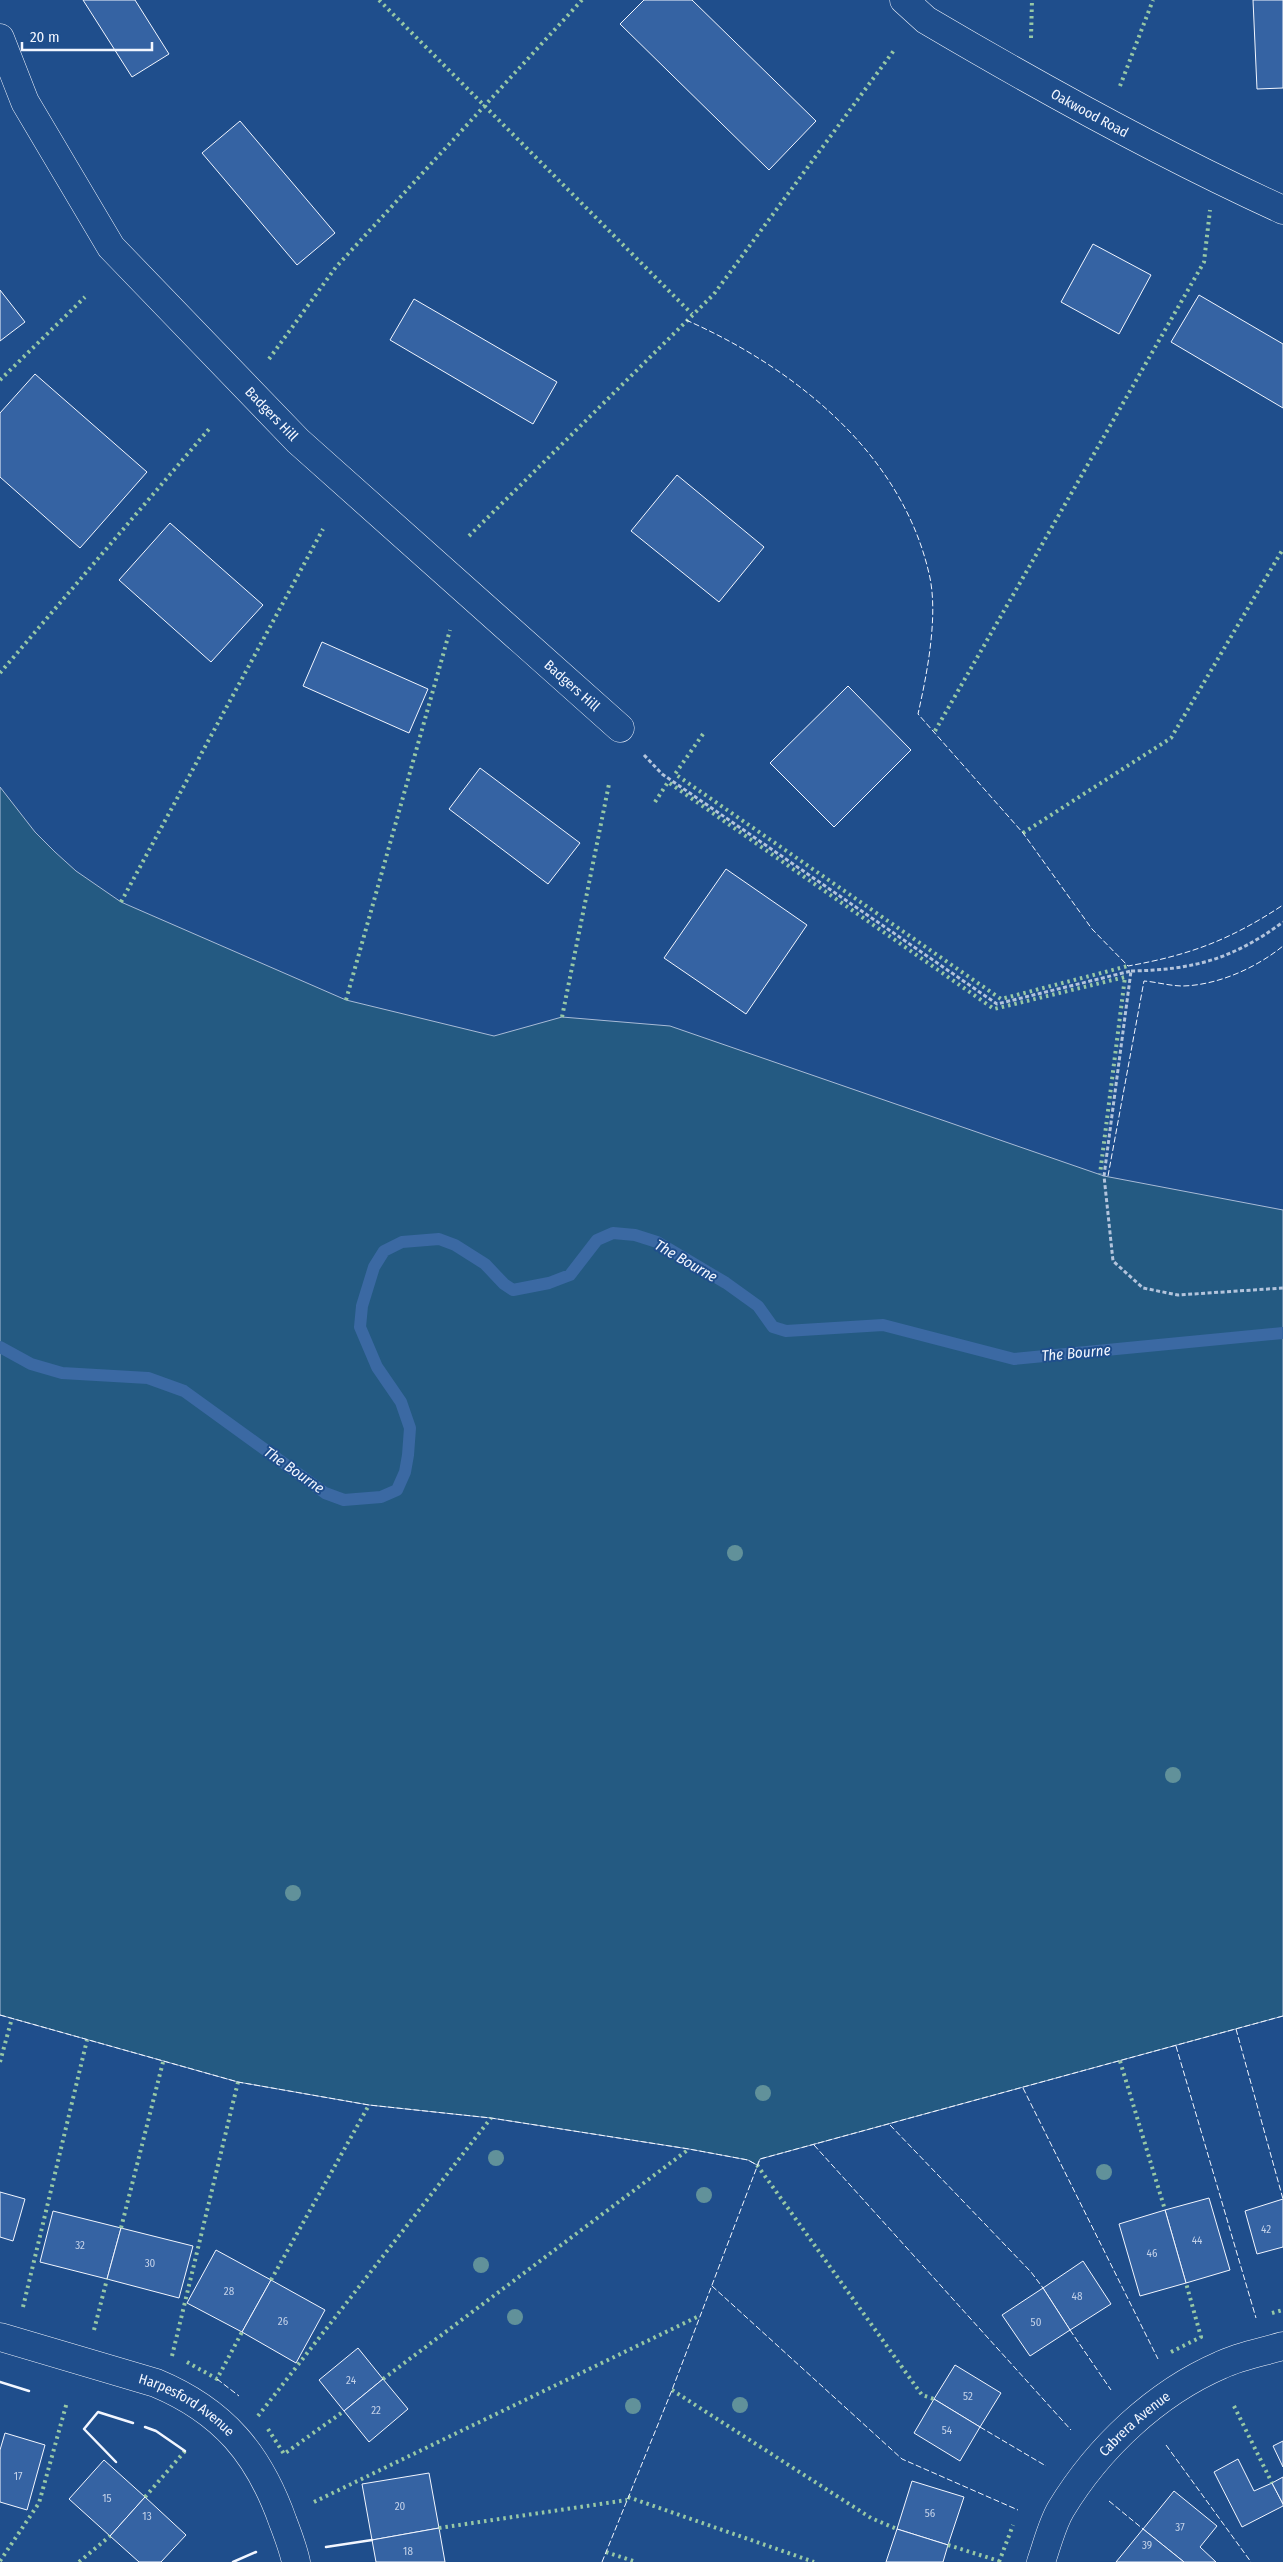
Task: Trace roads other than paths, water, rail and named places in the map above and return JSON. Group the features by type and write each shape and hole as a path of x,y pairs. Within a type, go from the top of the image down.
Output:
{"street":[{"name":"Oakwood Road","path":"904,0 926,20 1114,128 1210,177 1283,210"},
{"name":"Badgers Hill","path":"0,38 25,102 111,247 298,441 620,728"},
{"name":"Harpesford Avenue","path":"0,2337 156,2382 202,2406 236,2436 261,2472 272,2492 296,2562"},
{"name":"Cabrera Avenue","path":"1041,2562 1061,2510 1096,2460 1140,2416 1179,2387 1222,2364 1283,2346"}],"waterway":[{"name":"The Bourne","path":"0,1347 31,1364 62,1373 148,1378 184,1391 325,1493 344,1500 381,1497 397,1490 405,1472 410,1428 401,1402 377,1367 360,1327 362,1306 374,1267 384,1251 402,1242 439,1239 455,1245 485,1264 504,1284 513,1290 549,1283 570,1275 597,1240 613,1233 635,1235 657,1242 726,1283 758,1306 773,1327 786,1331 883,1325 1014,1359 1283,1333"}]}
